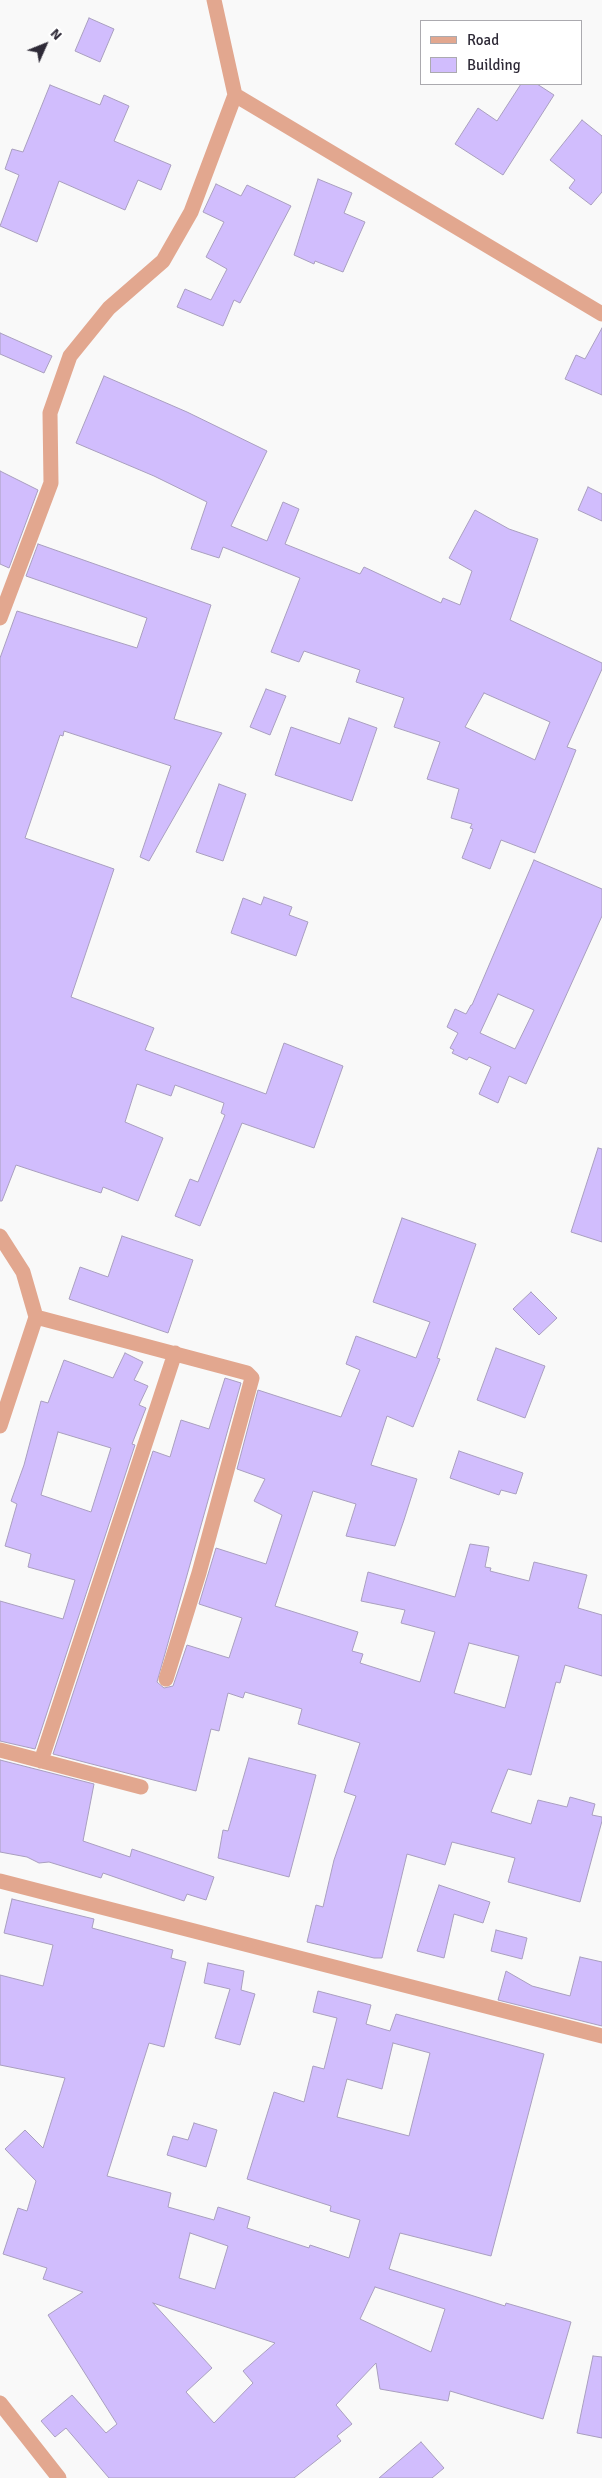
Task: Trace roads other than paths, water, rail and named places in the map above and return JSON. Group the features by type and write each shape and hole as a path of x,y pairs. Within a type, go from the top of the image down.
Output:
{"street":[{"path":"0,618 51,483 50,412 70,356 109,308 163,261 191,212 235,95 214,0"},
{"path":"235,95 602,314"},
{"path":"0,1236 23,1272 36,1317 0,1426"},
{"path":"36,1317 247,1373 252,1378 199,1573 166,1679"},
{"path":"41,1761 174,1353"},
{"path":"0,1750 141,1787"},
{"path":"0,1881 602,2036"},
{"path":"0,2403 59,2478"}]}
